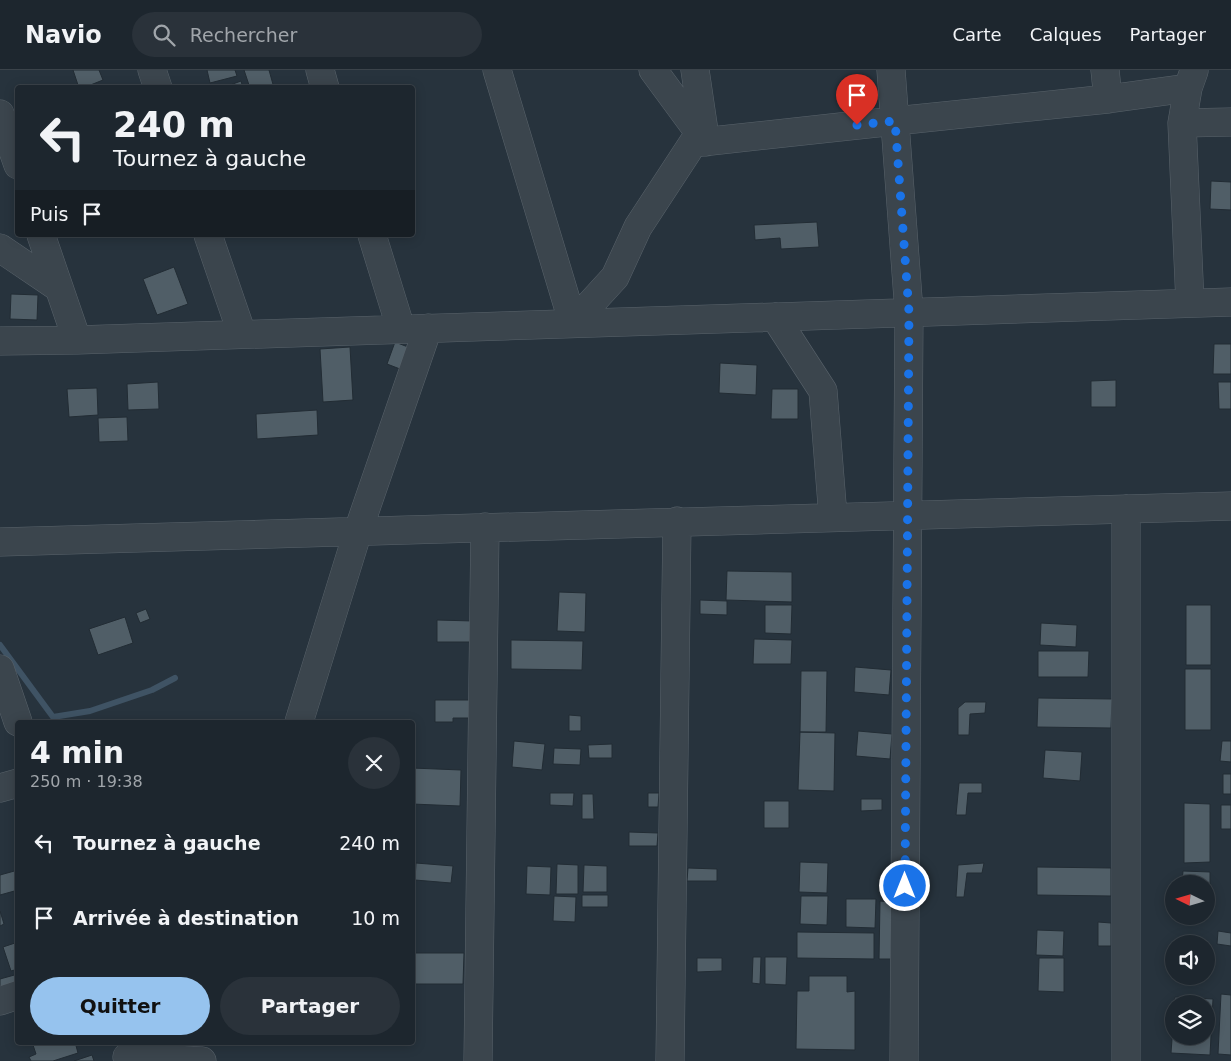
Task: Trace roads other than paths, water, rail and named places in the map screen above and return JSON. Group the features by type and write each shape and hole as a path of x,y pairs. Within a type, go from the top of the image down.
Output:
{"street":[{"path":"152,70 157,85"},
{"path":"320,70 324,85"},
{"path":"497,70 573,323"},
{"path":"653,70 706,142"},
{"path":"695,70 706,142"},
{"path":"891,70 909,312 904,1061"},
{"path":"1105,70 1108,100"},
{"path":"573,323 615,277 638,227 693,143 1108,100 1191,79 1182,123 1190,303"},
{"path":"0,114 15,156"},
{"path":"1182,123 1231,122"},
{"path":"42,237 77,340"},
{"path":"209,237 242,334"},
{"path":"373,237 401,329"},
{"path":"0,248 59,288"},
{"path":"0,341 1231,302"},
{"path":"775,317 823,391 833,517"},
{"path":"300,720 358,531 428,328"},
{"path":"0,542 1231,506"},
{"path":"1126,508 1126,1061"},
{"path":"670,1061 676,521"},
{"path":"478,1061 485,527"},
{"path":"0,669 17,720"},
{"path":"0,788 15,784"},
{"path":"0,1001 15,996"},
{"path":"195,1061 199,1045"},
{"path":"126,1054 202,1061"}],"waterway":[{"path":"0,645 53,717 90,711 152,690 175,678"}]}
